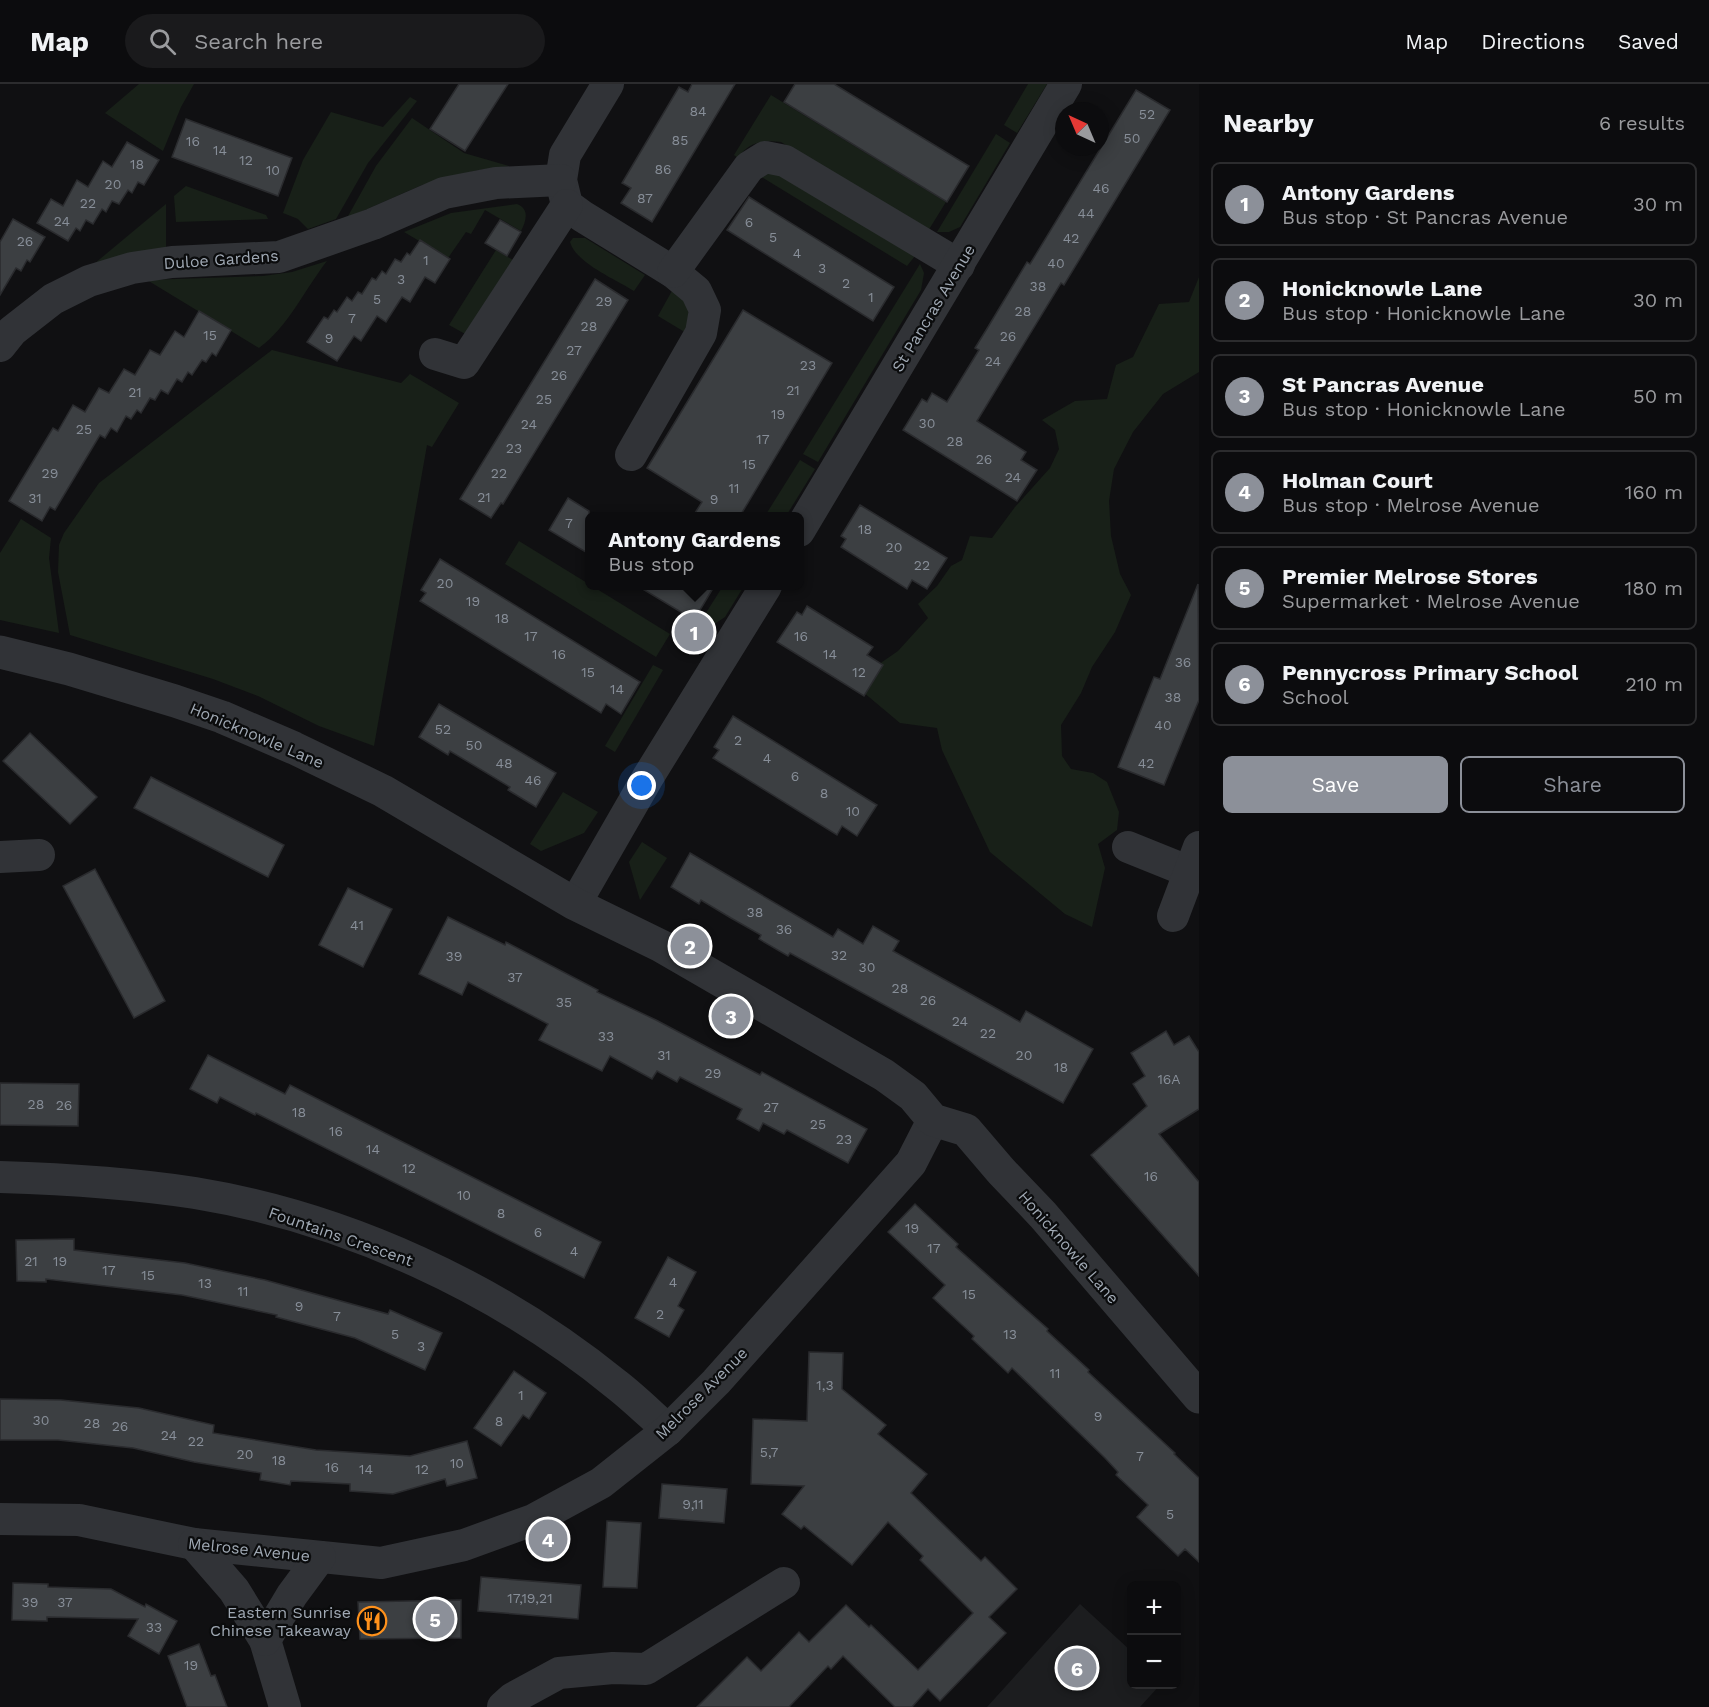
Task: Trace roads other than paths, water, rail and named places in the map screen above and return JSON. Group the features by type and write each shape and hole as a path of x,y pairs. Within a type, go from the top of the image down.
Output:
{"street":[{"path":"435,354 464,363 564,192 565,155 609,84"},
{"name":"St Pancras Avenue","path":"804,523 1066,84"},
{"path":"673,272 749,167 765,157 785,161 959,266"},
{"name":"Duloe Gardens","path":"0,346 12,331 53,299 89,281 132,268 172,262 279,257 373,224 444,193 496,183 564,192"},
{"path":"564,192 582,216 673,272 696,291 705,310 701,333 631,455"},
{"path":"574,904 648,777 763,590"},
{"name":"Honicknowle Lane","path":"0,652 69,669 175,701 222,717 294,748 383,791 574,904 661,946 884,1075 913,1096 933,1120 966,1130 1050,1223 1199,1397"},
{"path":"1128,847 1194,859 1173,916"},
{"path":"1,853 39,855"},
{"name":"Melrose Avenue","path":"0,1519 78,1520 194,1544 381,1563 464,1545 533,1520 601,1484 668,1430 716,1382 911,1163 933,1120"},
{"name":"Fountains Crescent","path":"0,1177 101,1181 196,1193 286,1214 398,1252 490,1299 559,1342 617,1385 668,1430"},
{"path":"194,1544 234,1590 265,1640 285,1707"},
{"path":"265,1640 320,1557"},
{"path":"503,1707 513,1698 559,1673 613,1668 646,1669 784,1583"}],"place":[{"name":"Antony Gardens","path":"694,632"},
{"name":"Honicknowle Lane","path":"690,946"},
{"name":"St Pancras Avenue","path":"731,1016"},
{"name":"Holman Court","path":"548,1539"},
{"name":"Premier Melrose Stores","path":"435,1619"},
{"name":"Eastern Sunrise Chinese Takeaway","path":"372,1621"},
{"name":"Pennycross Primary School","path":"1077,1668"}]}
